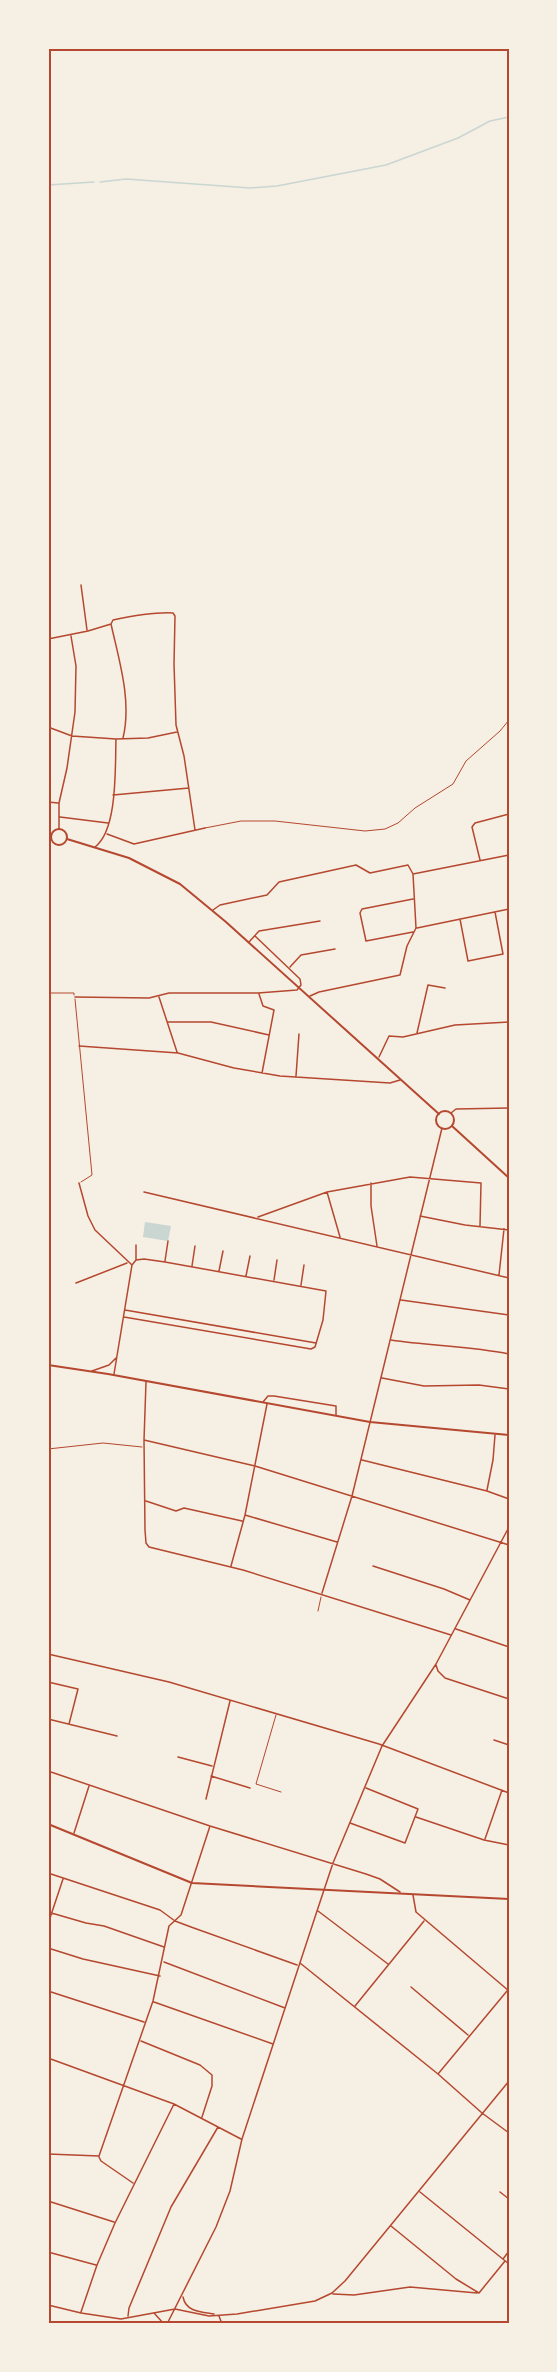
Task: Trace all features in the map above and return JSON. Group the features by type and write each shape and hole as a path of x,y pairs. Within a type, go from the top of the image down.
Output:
{"main road":[{"path":"59,829 66,832 67,839 64,844 58,845 50,838 54,831 59,829"},
{"path":"67,839 153,868 180,884 249,942 439,1114"},
{"path":"443,1111 451,1113 454,1119 452,1126 442,1128 437,1123 439,1114 443,1111"},
{"path":"452,1126 509,1178"},
{"path":"48,1365 370,1422 509,1435"},
{"path":"48,1824 192,1883 509,1899"}],"street":[{"path":"81,585 88,631"},
{"path":"48,639 88,631 111,624 112,620 172,613 176,620 174,664 177,732 184,756 195,830"},
{"path":"111,624 124,688 126,719 123,738"},
{"path":"59,829 59,803 72,736 76,683 71,635"},
{"path":"48,727 72,736 117,739 148,738 177,732"},
{"path":"94,847 102,841 106,834 113,795 117,739"},
{"path":"113,795 189,788"},
{"path":"48,802 59,803"},
{"path":"480,861 472,827 475,823 509,814"},
{"path":"59,817 108,823"},
{"path":"106,834 123,842 134,843 205,828"},
{"path":"413,874 509,855"},
{"path":"212,910 220,904 267,895 279,882 356,866 370,873 408,865 413,874 415,930 407,946 400,975 319,992 309,997"},
{"path":"414,898 362,909 360,913 366,941 509,909"},
{"path":"460,920 468,961 503,954 495,912"},
{"path":"249,942 259,931 320,921"},
{"path":"75,997 295,991 301,985 300,979 255,936"},
{"path":"289,968 301,955 335,949"},
{"path":"416,1034 428,985 445,988"},
{"path":"258,993 263,1006 274,1011 261,1074"},
{"path":"159,996 177,1053"},
{"path":"167,1022 211,1022 269,1035"},
{"path":"378,1059 387,1037 403,1037 455,1025 509,1022"},
{"path":"296,1077 299,1034"},
{"path":"79,1046 177,1053 261,1074 390,1083 400,1080"},
{"path":"451,1113 456,1109 509,1108"},
{"path":"321,1596 352,1496 442,1128"},
{"path":"256,1218 327,1192 410,1177 481,1183 480,1226"},
{"path":"79,1183 90,1222 132,1265"},
{"path":"371,1183 371,1206 377,1247"},
{"path":"144,1192 509,1278"},
{"path":"327,1192 340,1238"},
{"path":"419,1216 509,1230"},
{"path":"499,1275 504,1229"},
{"path":"165,1262 168,1241"},
{"path":"136,1245 136,1260"},
{"path":"192,1267 195,1246"},
{"path":"219,1272 223,1251"},
{"path":"246,1276 250,1256"},
{"path":"114,1375 132,1265 136,1260 144,1258 301,1286 327,1293 323,1320 316,1343 311,1349 124,1317"},
{"path":"273,1281 277,1260"},
{"path":"76,1283 128,1263"},
{"path":"301,1286 304,1265"},
{"path":"400,1300 509,1316"},
{"path":"125,1310 316,1343"},
{"path":"191,1328 193,1321"},
{"path":"267,1341 269,1335"},
{"path":"390,1340 485,1349 509,1354"},
{"path":"92,1371 109,1365 117,1358"},
{"path":"381,1378 424,1386 479,1385 509,1389"},
{"path":"146,1382 144,1440 146,1544 153,1548 231,1566 321,1596 452,1635"},
{"path":"262,1402 268,1396 274,1396 336,1407 336,1416"},
{"path":"231,1566 243,1521 267,1403"},
{"path":"487,1491 495,1434"},
{"path":"144,1440 255,1466 509,1545"},
{"path":"361,1459 487,1491 509,1499"},
{"path":"145,1501 176,1511 184,1508 243,1521"},
{"path":"244,1515 338,1543"},
{"path":"153,2313 166,2324 183,2295 222,2213 230,2191 242,2139 316,1911 333,1863 382,1746 436,1664 509,1527"},
{"path":"373,1566 444,1589 471,1601"},
{"path":"455,1629 509,1647"},
{"path":"48,1654 169,1682 276,1714 382,1746 509,1793"},
{"path":"436,1664 438,1671 445,1677 509,1699"},
{"path":"48,1682 78,1689 69,1724"},
{"path":"206,1799 230,1701"},
{"path":"48,1719 117,1736"},
{"path":"494,1740 509,1745"},
{"path":"178,1757 213,1766"},
{"path":"48,1771 210,1826 380,1879 403,1894"},
{"path":"211,1776 250,1788"},
{"path":"74,1835 89,1785"},
{"path":"350,1823 405,1843 418,1809 364,1788"},
{"path":"484,1840 502,1790"},
{"path":"415,1817 484,1840 509,1845"},
{"path":"134,2184 101,2161 99,2156 153,2001 169,1926 181,1915 210,1826"},
{"path":"48,1873 160,1910 175,1921 299,1964 355,2006 509,2133"},
{"path":"48,1924 49,1912 63,1878"},
{"path":"413,1895 416,1912 425,1921 509,1990 438,2074"},
{"path":"316,1911 335,1922 389,1965"},
{"path":"49,1912 104,1926 164,1947"},
{"path":"355,2006 425,1921"},
{"path":"48,1948 83,1959 160,1976"},
{"path":"163,1962 285,2007"},
{"path":"411,1987 469,2036"},
{"path":"48,1991 146,2023"},
{"path":"153,2001 273,2044"},
{"path":"140,2040 200,2065 212,2075 212,2086 202,2117"},
{"path":"48,2058 125,2084 174,2104 242,2139"},
{"path":"48,2305 121,2319 175,2310 218,2315 282,2308 315,2301 332,2293 345,2281 391,2226 509,2081"},
{"path":"81,2313 97,2265 115,2223 174,2104"},
{"path":"128,2317 129,2308 171,2207 218,2127"},
{"path":"48,2154 99,2156"},
{"path":"419,2191 509,2264"},
{"path":"500,2192 509,2199"},
{"path":"48,2201 115,2223"},
{"path":"391,2226 456,2279 479,2293"},
{"path":"479,2293 509,2251"},
{"path":"48,2252 97,2265"},
{"path":"332,2293 354,2295 410,2287 459,2289 479,2293"},
{"path":"183,2295 185,2305 189,2309 218,2315"},
{"path":"218,2315 222,2324"},
{"path":"118,2324 121,2319"}],"lane":[{"path":"205,828 242,820 364,831 385,829 398,823 415,808 453,784 466,761 509,720"},
{"path":"48,993 74,993 75,997 92,1175 79,1183"},
{"path":"48,1449 103,1443 144,1448"},
{"path":"318,1611 321,1596"},
{"path":"276,1714 256,1784 281,1792"}],"shaded area":[{"path":"145,1222 171,1226 168,1241 143,1237"}],"waterway":[{"path":"100,182 126,179 250,188 277,186 386,165 458,138 490,121 509,117"},
{"path":"48,185 94,182"}]}
